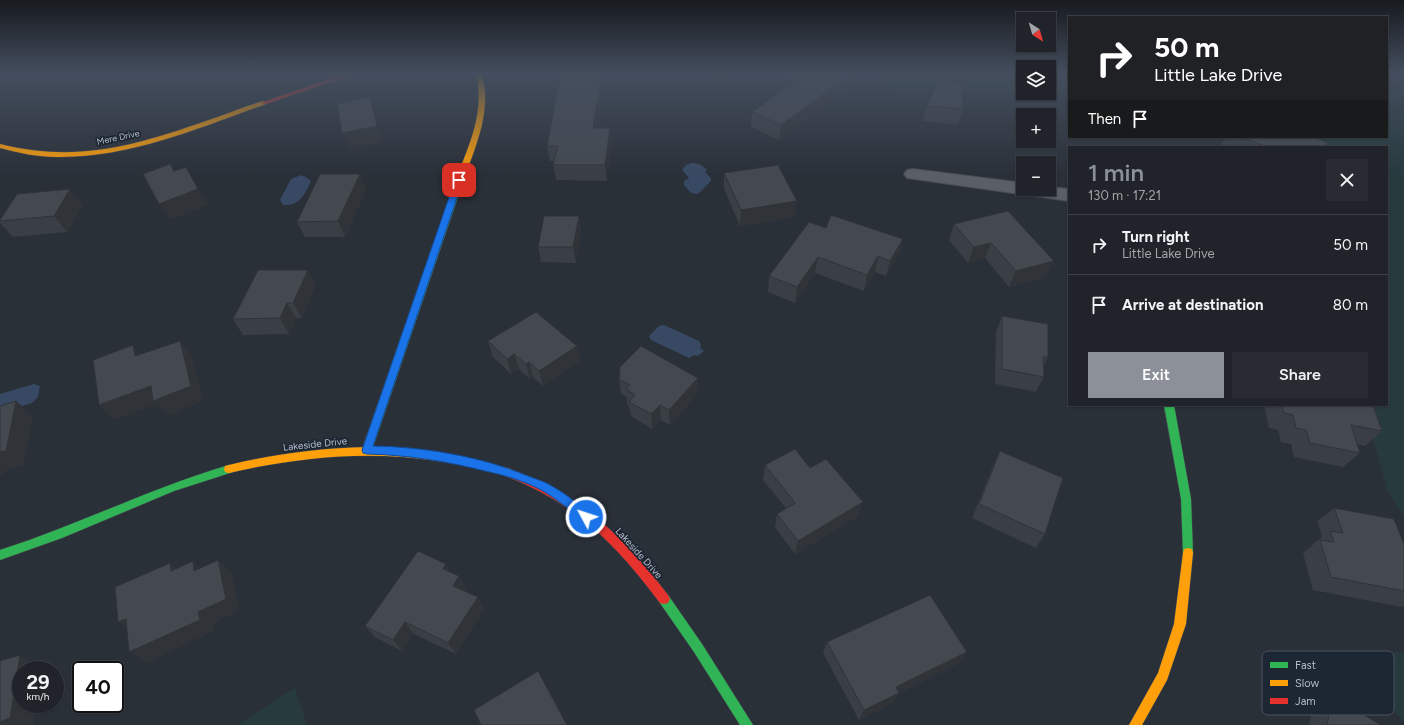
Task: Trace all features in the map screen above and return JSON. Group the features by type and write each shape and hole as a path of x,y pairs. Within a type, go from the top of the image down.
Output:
{"street":[{"name":"Mere Drive","path":"0,146 18,152 34,154 70,154 110,149 151,140 250,108"},
{"path":"367,450 474,137 482,108"},
{"path":"913,174 1068,195"},
{"path":"1135,725 1162,676 1180,624 1188,547 1186,499 1169,406"},
{"name":"Lakeside Drive","path":"0,555 48,539 140,499 201,477 260,461 316,452 367,450 396,450 448,457 507,472 546,487 566,501 605,533 644,573 679,619 747,725"}],"green space":[{"path":"1388,108 1404,108 1404,517 1387,490 1368,419 1355,406 1388,406 1388,146 1301,146 1283,138 1388,138"},
{"path":"1394,652 1404,652 1404,722 1394,710"},
{"path":"295,688 307,725 237,725"}],"water":[{"path":"691,163 698,164 707,170 705,172 711,178 711,181 698,194 691,193 684,185 684,181 689,178 682,170 686,165"},
{"path":"301,175 311,181 304,195 294,204 283,205 280,200 291,179"},
{"path":"664,325 699,341 701,345 700,348 704,351 698,356 694,355 689,358 651,340 649,336 659,326"},
{"path":"34,384 40,386 38,397 32,403 0,413 0,394"}],"building":[{"path":"338,108 373,108 377,126 342,133"},
{"path":"554,108 596,108 593,128 610,128 605,165 553,165 558,146 547,146"},
{"path":"758,108 805,108 781,125 752,112"},
{"path":"1244,138 1316,138 1328,143 1325,146 1264,146"},
{"path":"170,164 174,171 186,167 198,189 159,204 143,174"},
{"path":"778,165 797,201 741,210 724,173"},
{"path":"320,174 360,174 338,221 297,222"},
{"path":"70,189 54,216 0,221 17,194"},
{"path":"1008,211 1054,261 1016,271 991,243 974,247 954,224"},
{"path":"831,215 903,239 890,261 878,256 867,275 818,257 797,287 769,276 809,222 826,228"},
{"path":"544,216 579,216 573,247 538,247"},
{"path":"258,270 308,270 293,303 287,303 280,318 233,319"},
{"path":"536,312 577,346 539,371 529,362 526,364 514,354 507,359 488,341"},
{"path":"1002,316 1048,324 1048,357 1043,357 1044,377 1002,369"},
{"path":"180,341 191,386 153,401 151,386 99,405 93,360 133,345 135,356"},
{"path":"641,346 698,378 669,410 660,405 651,414 629,402 635,395 626,389 630,385 619,379 620,367"},
{"path":"16,401 6,451 0,452 0,406"},
{"path":"1281,406 1373,406 1382,431 1351,425 1360,453 1310,443 1306,430 1296,428 1293,415 1284,413"},
{"path":"795,449 810,468 826,459 863,502 798,541 777,514 795,503 765,465"},
{"path":"1000,451 1063,478 1045,534 979,504"},
{"path":"1334,508 1394,519 1404,544 1404,591 1331,577 1320,540 1334,542 1330,531 1343,533"},
{"path":"418,551 446,564 443,569 459,576 453,586 478,597 448,643 405,622 393,640 365,626"},
{"path":"218,560 226,599 198,612 200,620 129,652 126,619 118,622 115,587 170,563 171,571 193,561 194,571"},
{"path":"930,595 967,652 896,687 899,693 864,710 827,642"},
{"path":"20,655 19,661 12,661 12,705 10,718 0,722 0,661"},
{"path":"538,671 567,725 481,725 474,710"},
{"path":"1329,715 1364,715 1381,725 1327,725"}],"traffic: fast":[{"path":"367,450 460,179"},
{"path":"1169,406 1186,499 1188,553"},
{"path":"0,555 58,535 171,488 229,469"},
{"path":"664,599 698,648 747,725"}],"traffic: slow":[{"path":"0,146 28,152 57,155 109,151 189,130 251,108"},
{"path":"460,179 474,140 482,108"},
{"path":"229,469 298,455 368,451 403,452 438,456 507,472"},
{"path":"1135,725 1163,676 1180,624 1188,553"}],"traffic: jam":[{"path":"507,472 531,481 554,493 596,523 615,540 649,579 664,599"}],"route":[{"path":"459,180 367,450 396,450 448,457 507,472 546,487 586,517"}]}
